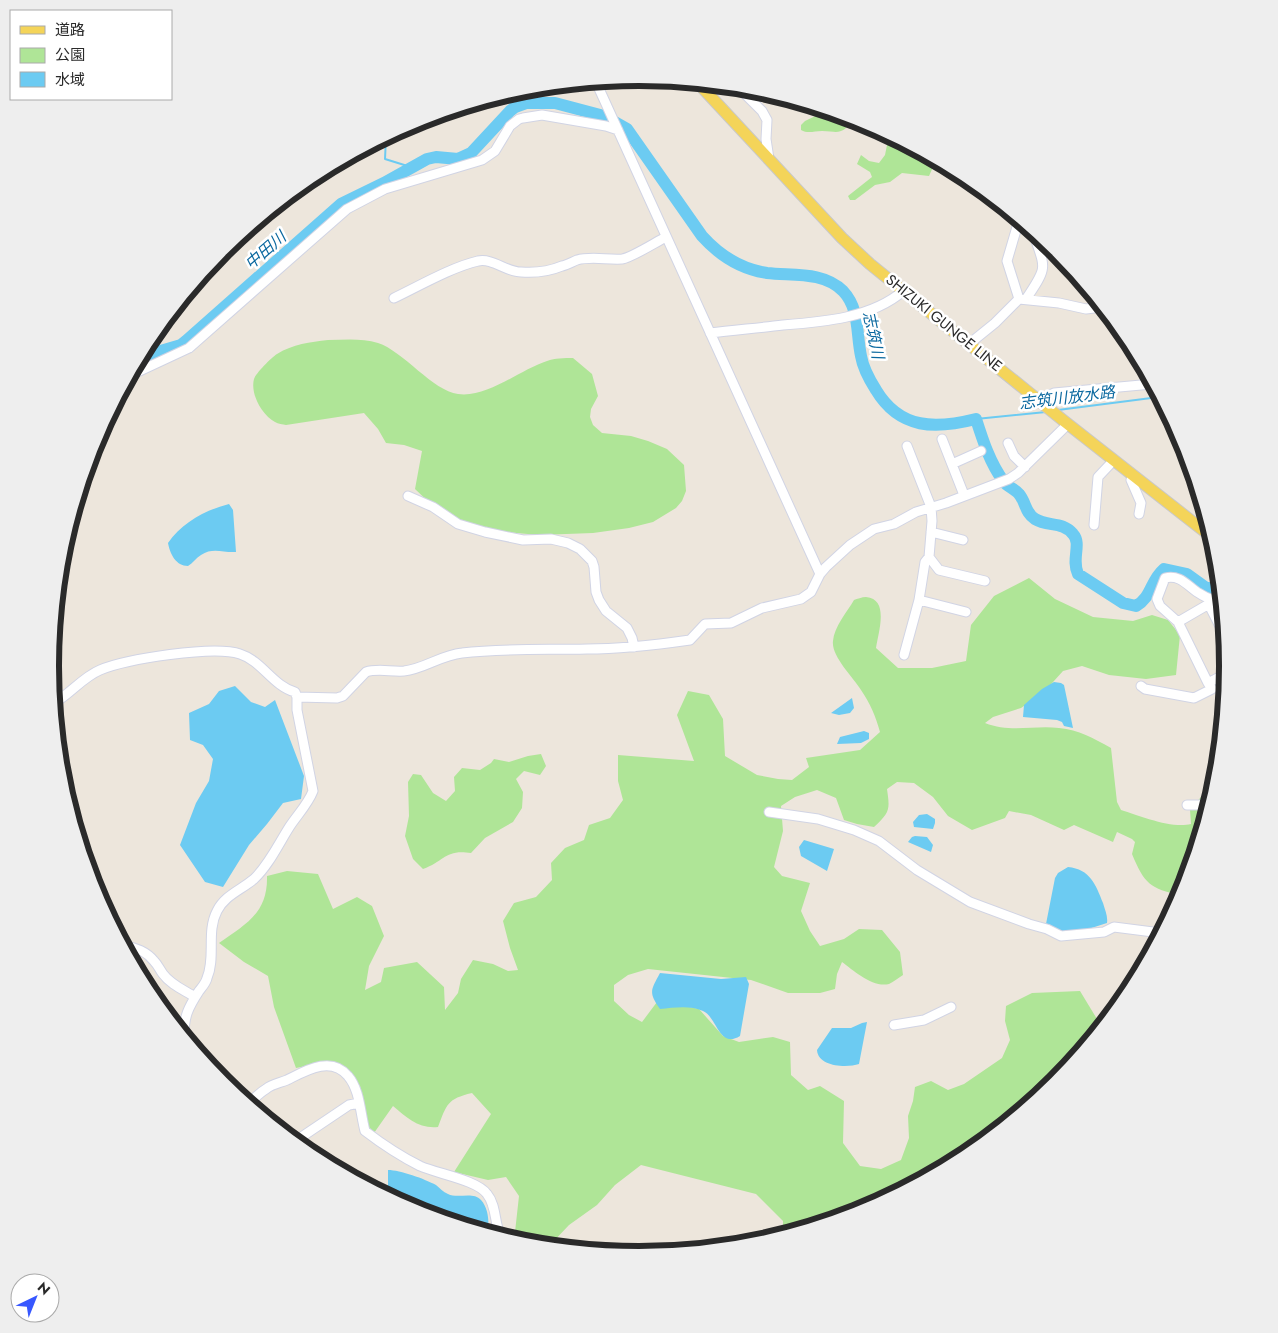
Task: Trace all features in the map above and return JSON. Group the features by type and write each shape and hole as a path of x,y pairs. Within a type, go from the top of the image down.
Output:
{"main road":[{"name":"SHIZUKI GUNGE LINE","path":"704,90 842,238 903,291 1202,530"}],"street":[{"path":"598,87 820,574"},
{"path":"747,96 762,111 767,120 766,139 769,159"},
{"path":"139,372 189,348 347,208 385,189 482,160 495,151 510,126 519,120 542,115 606,126 618,130"},
{"path":"1017,226 1007,261 1022,299"},
{"path":"394,298 458,268 480,261 492,262 511,271 542,271 560,267 577,260 592,258 624,259 666,237"},
{"path":"969,344 1022,299 1040,277 1044,262 1038,245"},
{"path":"710,333 834,320 881,306 903,291"},
{"path":"1022,299 1059,303 1086,309 1095,308"},
{"path":"1040,400 1054,393 1146,385"},
{"path":"297,697 337,698 342,696 366,672 371,670 404,671 444,656 460,653 517,648 586,650 634,648 690,640 705,624 731,623 762,608 801,599 814,587 820,574 850,545 874,529 894,524 916,512 1000,484 1009,479 1025,467 1066,422"},
{"path":"942,439 964,495"},
{"path":"1008,443 1014,456 1025,467"},
{"path":"904,655 919,600 925,562 929,557 932,521 931,507 907,446"},
{"path":"952,464 981,451"},
{"path":"1094,525 1098,476 1114,460"},
{"path":"1133,475 1130,480 1141,503 1139,514"},
{"path":"408,496 433,507 458,524 523,540 551,539 580,548 592,561 596,592 599,600 606,611 627,628 634,648"},
{"path":"931,532 963,540"},
{"path":"929,557 939,570 985,581"},
{"path":"1141,686 1145,689 1194,698 1212,690 1178,622 1158,603 1157,596 1165,578 1168,577 1183,580 1203,596 1215,599"},
{"path":"919,600 966,612"},
{"path":"1178,622 1215,601"},
{"path":"60,699 100,670 140,660 201,652 240,654 262,667 286,690 295,692 297,697 297,710 313,791 309,802 291,824 255,879 232,893 217,910 211,926 210,967 207,980 188,1007 184,1027"},
{"path":"1208,683 1219,677"},
{"path":"1187,805 1202,805"},
{"path":"769,812 818,820 854,830 879,841 918,870 970,902 1047,929 1061,936 1104,932 1114,927 1154,932"},
{"path":"130,946 144,952 174,985 195,997"},
{"path":"894,1025 924,1020 951,1007"},
{"path":"253,1100 270,1086 287,1080 307,1069 318,1066 341,1069 354,1085 365,1130 386,1147 422,1166 478,1185 493,1203 498,1229"},
{"path":"301,1137 348,1105 359,1103"}],"green space":[{"path":"818,115 848,125 840,131 809,132 801,130 801,125"},
{"path":"888,142 933,167 929,176 902,173 890,182 875,185 855,200 850,200 848,196 872,177 870,172 857,164 861,155 869,161 879,163 885,155"},
{"path":"328,340 372,341 388,347 438,386 458,394 481,392 492,388 536,365 550,360 573,358 592,374 598,396 591,409 590,417 593,425 602,433 631,436 667,449 684,465 686,491 682,501 676,508 653,522 629,528 593,533 539,535 472,529 434,507 415,489 422,451 404,445 386,443 378,429 364,413 286,425 270,419 262,409 255,397 253,385 255,376 264,366 277,354 289,348"},
{"path":"1029,578 1055,599 1093,617 1133,621 1152,615 1168,620 1180,635 1176,675 1146,679 1109,675 1082,666 1063,671 1044,692 1021,708 993,717 985,723 1004,728 1050,727 1066,729 1086,735 1111,748 1117,802 1121,810 1175,825 1191,824 1190,810 1205,792 1188,853 1173,894 1149,883 1140,872 1132,854 1135,842 1117,832 1113,842 1074,825 1064,830 1031,815 1009,811 1005,818 972,830 948,816 933,797 914,783 897,782 887,789 888,810 874,827 844,820 836,798 817,790 795,797 781,806 783,831 774,867 782,876 810,883 801,911 810,931 820,946 844,939 859,929 882,930 900,952 903,975 889,984 877,984 864,978 842,962 837,974 835,989 820,993 788,993 751,980 648,969 628,975 614,985 614,1001 629,1015 642,1022 657,1002 675,1004 699,1009 723,1036 739,1042 773,1037 790,1042 791,1075 808,1090 820,1086 844,1101 843,1143 860,1166 881,1169 901,1160 909,1138 908,1116 915,1087 931,1081 948,1090 964,1084 1002,1058 1010,1040 1005,1021 1006,1006 1032,993 1080,991 1097,1019 1100,1019 1049,1077 1022,1103 961,1149 896,1187 861,1203 783,1228 783,1221 756,1194 641,1165 615,1185 597,1205 569,1225 554,1241 520,1235 515,1232 519,1196 506,1177 488,1180 454,1172 491,1114 472,1093 457,1098 449,1104 438,1127 419,1124 393,1106 374,1133 367,1125 360,1086 346,1068 331,1061 296,1068 274,1007 268,976 244,962 219,943 254,916 264,899 267,876 287,871 318,874 333,909 357,897 372,906 384,936 369,966 365,990 381,982 384,968 417,962 444,987 445,1010 458,993 461,979 473,960 493,964 508,971 518,970 503,921 514,903 536,897 552,880 551,863 565,848 584,840 589,825 610,818 623,800 618,781 618,755 694,761 677,715 688,691 709,695 723,719 725,756 757,775 792,780 809,767 806,758 860,750 880,732 867,700 839,660 833,647 836,630 854,600 866,597 873,599 878,604 881,618 876,648 898,668 932,668 966,661 971,625 994,596"},
{"path":"541,754 546,766 540,775 524,771 516,779 523,792 522,808 513,822 485,838 471,853 450,854 423,869 413,859 405,836 409,816 408,782 413,774 421,775 433,793 446,801 455,791 454,777 462,768 480,770 494,759 509,762"}],"water":[{"path":"229,504 233,510 236,552 210,551 199,556 188,566 177,562 170,551 168,543 180,529 195,518"},
{"path":"1054,682 1064,685 1073,728 1064,726 1062,722 1057,720 1023,717 1024,705 1042,689"},
{"path":"235,686 251,702 265,707 275,700 304,776 301,799 283,803 249,845 223,887 205,882 180,845 196,803 209,781 213,759 203,745 190,740 189,713 209,704 219,691"},
{"path":"852,698 854,708 850,713 839,715 831,713"},
{"path":"864,731 869,733 869,739 861,743 837,744 840,737"},
{"path":"927,814 935,819 933,829 914,827 913,822 919,815"},
{"path":"915,836 927,837 933,845 931,852 908,842"},
{"path":"804,840 834,849 827,871 801,856 799,847"},
{"path":"1068,867 1082,871 1091,879 1103,903 1107,915 1107,923 1082,931 1062,933 1046,924 1055,878 1058,873"},
{"path":"660,973 721,979 746,977 749,984 740,1036 733,1039 727,1038 719,1031 708,1014 698,1009 682,1007 660,1009 652,995 652,991"},
{"path":"867,1022 859,1064 841,1066 822,1060 817,1050 832,1028 851,1028"},
{"path":"388,1170 393,1170 426,1180 452,1195 478,1197 484,1204 487,1212 488,1227 452,1216 388,1190"}],"waterway":[{"name":"志筑川","path":"150,354 181,345 341,204 427,159 436,157 458,159 471,153 515,107 526,103 555,103 604,116 627,129 702,236 723,255 739,265 757,271 817,277 826,280 843,291 855,313 859,347 865,369 873,386 886,403 896,413 920,423 933,425 976,419 991,460 1004,482 1019,494 1029,514 1045,523 1064,527 1076,538 1076,568 1078,574 1123,603 1136,606 1145,598 1164,569 1187,574 1205,587 1214,589"},
{"path":"386,144 385,159 414,168"},
{"name":"志筑川放水路","path":"1058,410 1153,398"},
{"name":"志筑川放水路","path":"976,419 1046,412"}],"water label":[{"name":"中田川","path":"265,250"}]}
